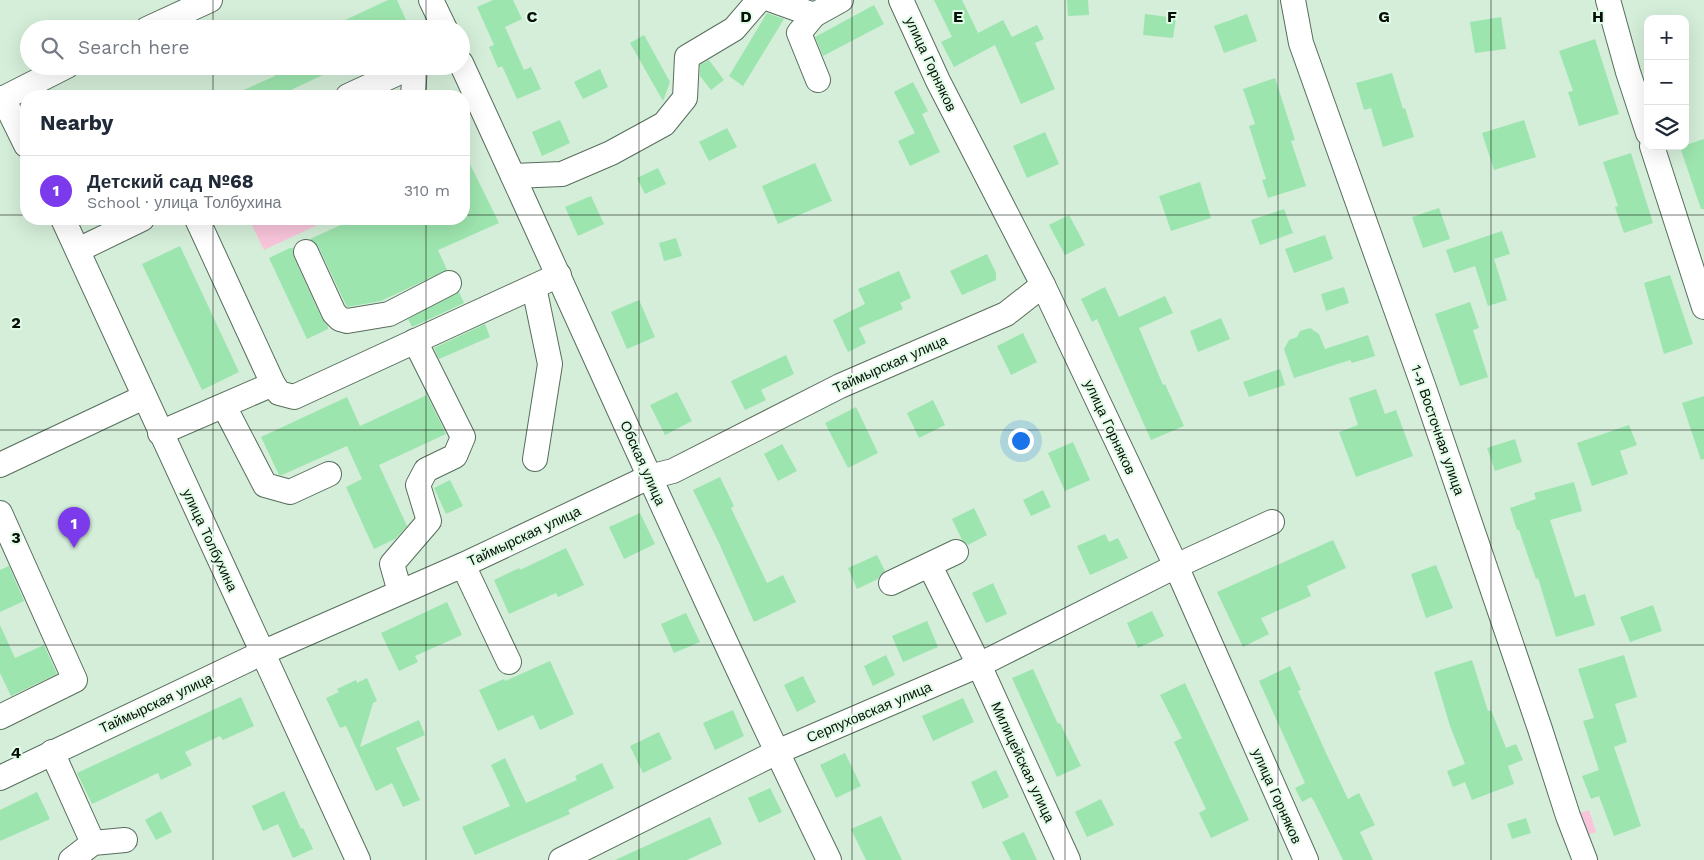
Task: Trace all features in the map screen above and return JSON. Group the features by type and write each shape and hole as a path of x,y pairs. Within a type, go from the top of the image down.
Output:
{"street":[{"path":"167,20 210,0"},
{"path":"431,0 441,20"},
{"path":"513,176 562,174 611,153 664,124 685,98 687,57 734,29 759,0"},
{"path":"772,0 814,15"},
{"path":"818,80 799,33 814,15 841,0"},
{"name":"улица Горняков","path":"901,0 938,81 1043,285 1176,566 1306,860"},
{"name":"1-я Восточная улица","path":"1293,0 1301,43 1424,388 1540,728 1568,816 1585,860"},
{"path":"1608,0 1644,122"},
{"path":"20,133 2,99 50,75"},
{"path":"361,90 394,75"},
{"path":"413,90 414,75"},
{"name":"Обская улица","path":"466,75 559,275 649,477 829,860"},
{"path":"1653,150 1704,307"},
{"name":"улица Толбухина","path":"66,225 358,860"},
{"path":"78,250 130,225"},
{"path":"200,225 273,384 279,393 294,397 559,275"},
{"path":"306,252 334,313 340,319 347,322 389,314 449,283"},
{"name":"Таймырская улица","path":"0,778 262,653 463,565 649,477 673,472 840,386 1006,314 1043,285"},
{"path":"534,287 550,364 535,459"},
{"path":"389,314 410,343 464,437 455,456 426,470 418,485 429,521 392,564 400,592"},
{"path":"160,433 273,384"},
{"path":"0,465 144,397"},
{"path":"224,406 265,485 290,492 329,474"},
{"path":"0,513 75,680 0,717"},
{"name":"Серпуховская улица","path":"561,860 602,851 777,752 979,665 1176,566 1272,522"},
{"path":"891,583 956,552"},
{"path":"463,565 509,662"},
{"name":"Милицейская улица","path":"930,566 979,665 1068,860"},
{"path":"52,752 93,843"},
{"path":"71,860 93,843 125,840"}],"shaded area":[{"path":"252,225 317,225 264,250"},
{"path":"1589,810 1596,832 1587,835 1580,813"}],"building":[{"path":"388,0 397,0 406,20 345,20"},
{"path":"493,0 513,0 522,19 505,27 524,70 531,67 541,89 517,99 502,66 498,68 489,47 494,45 477,7"},
{"path":"934,0 962,0 978,33 1003,20 1012,37 1037,25 1044,39 1035,43 1055,89 1021,104 995,45 954,67 941,42 952,37"},
{"path":"1067,0 1088,0 1089,15 1068,16"},
{"path":"874,5 884,24 823,56 815,37"},
{"path":"767,13 784,19 743,86 729,76"},
{"path":"1145,14 1176,18 1173,38 1143,35"},
{"path":"1247,14 1257,41 1224,53 1214,26"},
{"path":"1501,17 1506,49 1475,53 1470,22"},
{"path":"644,35 670,82 663,101 630,43"},
{"path":"1595,39 1619,114 1579,126 1568,92 1573,91 1559,51"},
{"path":"709,60 724,80 711,90 700,76 700,65"},
{"path":"600,69 608,87 583,99 574,82"},
{"path":"1392,73 1414,137 1383,147 1371,108 1364,110 1356,83"},
{"path":"323,75 291,90 244,90 275,76"},
{"path":"1275,78 1295,140 1291,141 1306,186 1268,198 1262,180 1266,179 1249,126 1255,124 1243,89"},
{"path":"913,82 928,111 922,114 940,152 910,166 898,141 915,133 894,92"},
{"path":"560,120 570,143 542,156 532,132"},
{"path":"1524,120 1536,157 1494,170 1482,133"},
{"path":"727,128 737,147 709,161 699,142"},
{"path":"1045,132 1059,164 1027,178 1013,146"},
{"path":"1704,139 1704,209 1701,209 1681,150 1689,150 1689,144"},
{"path":"1631,153 1653,223 1624,233 1615,207 1618,206 1603,162"},
{"path":"815,163 832,201 778,224 762,186"},
{"path":"470,164 499,223 438,250 447,270 381,301 347,307 318,246 310,239 341,225 470,225"},
{"path":"658,168 666,184 645,194 637,178"},
{"path":"1200,182 1211,218 1171,231 1159,196"},
{"path":"591,196 604,224 578,236 565,207"},
{"path":"1439,208 1450,239 1423,248 1412,217"},
{"path":"1284,209 1293,233 1260,245 1251,220"},
{"path":"1069,215 1085,245 1065,255 1049,225"},
{"path":"1502,231 1510,254 1494,259 1507,300 1488,306 1475,266 1454,273 1446,250"},
{"path":"1325,235 1333,259 1294,273 1285,249"},
{"path":"676,238 682,256 664,261 659,243"},
{"path":"180,246 239,372 202,390 142,264"},
{"path":"293,248 294,258 322,319 328,326 328,329 307,339 269,258"},
{"path":"987,254 996,273 996,280 962,295 950,271"},
{"path":"899,271 911,298 900,303 903,309 859,328 866,343 848,352 833,320 865,304 858,289"},
{"path":"1670,275 1693,344 1664,354 1644,283"},
{"path":"1105,287 1119,317 1165,296 1173,313 1139,328 1163,385 1165,384 1184,426 1151,440 1097,319 1092,322 1081,299"},
{"path":"1344,287 1349,303 1326,311 1321,294"},
{"path":"459,292 464,303 412,327 408,319"},
{"path":"639,300 655,337 627,349 611,312"},
{"path":"1470,302 1479,328 1473,330 1488,377 1460,386 1435,314"},
{"path":"1221,318 1230,339 1198,352 1190,331"},
{"path":"485,324 490,337 439,359 434,348"},
{"path":"1310,328 1319,334 1325,349 1368,335 1375,356 1352,363 1350,360 1294,378 1284,349 1289,340 1297,337 1300,331"},
{"path":"1023,333 1037,362 1011,375 997,346"},
{"path":"786,355 794,374 761,390 766,400 745,410 731,381"},
{"path":"1280,369 1285,385 1249,397 1243,382"},
{"path":"1376,389 1385,414 1396,410 1413,456 1356,477 1339,432 1358,425 1349,398"},
{"path":"677,392 692,421 665,435 650,405"},
{"path":"427,395 446,434 379,465 407,526 395,539 374,549 346,487 362,479 347,446 279,475 261,437 347,397 360,426"},
{"path":"1704,396 1704,459 1701,460 1682,403"},
{"path":"933,400 945,425 919,438 907,413"},
{"path":"856,407 878,453 848,468 825,423"},
{"path":"1629,425 1637,445 1620,451 1628,474 1592,486 1577,443"},
{"path":"1515,439 1522,462 1495,471 1487,448"},
{"path":"1073,442 1090,480 1065,491 1048,453"},
{"path":"782,444 797,471 778,481 764,454"},
{"path":"720,477 734,506 731,508 767,583 783,575 796,602 754,622 693,490"},
{"path":"450,480 463,506 446,514 434,488"},
{"path":"1574,482 1582,511 1550,520 1575,597 1585,594 1595,625 1556,637 1538,578 1536,579 1510,508 1536,499 1534,493"},
{"path":"1043,490 1051,507 1031,516 1023,500"},
{"path":"974,508 987,535 968,545 962,540 952,519"},
{"path":"640,513 655,544 624,559 609,527"},
{"path":"1105,534 1109,542 1118,538 1128,558 1090,575 1077,546"},
{"path":"1333,540 1346,568 1307,586 1311,596 1261,618 1269,634 1243,647 1217,592"},
{"path":"566,548 584,585 558,597 556,593 509,614 494,580"},
{"path":"877,555 885,571 878,579 857,589 848,568"},
{"path":"1436,565 1453,608 1426,618 1411,574"},
{"path":"9,566 24,601 0,612 0,570"},
{"path":"993,583 1007,614 986,623 972,593"},
{"path":"447,602 462,635 415,656 418,662 399,671 381,633"},
{"path":"1653,605 1662,631 1630,642 1620,617"},
{"path":"1152,611 1164,636 1138,648 1127,623"},
{"path":"686,613 700,642 674,653 661,624"},
{"path":"927,621 938,647 903,662 892,636"},
{"path":"0,625 15,658 44,645 57,674 11,696 0,673"},
{"path":"886,655 895,675 873,686 864,666"},
{"path":"1624,655 1637,697 1615,704 1627,742 1614,747 1641,826 1614,836 1599,796 1591,799 1582,776 1599,770 1583,721 1594,718 1578,669"},
{"path":"1472,660 1488,711 1491,710 1506,748 1516,744 1523,760 1508,766 1514,784 1472,800 1465,782 1453,787 1447,771 1465,764 1450,726 1434,672"},
{"path":"550,661 574,714 540,730 533,715 498,731 479,690"},
{"path":"1290,666 1301,690 1298,691 1348,799 1359,793 1375,825 1360,832 1373,860 1343,860 1314,801 1311,797 1302,802 1295,788 1305,783 1259,681"},
{"path":"1033,669 1058,724 1060,723 1081,766 1057,777 1012,678"},
{"path":"803,676 816,702 797,712 784,685"},
{"path":"367,678 377,701 373,703 360,747 419,720 425,735 396,748 420,800 403,807 392,783 376,791 346,726 340,728 326,698 339,692 337,689 356,680 357,683"},
{"path":"1185,683 1249,820 1211,838 1199,813 1206,809 1174,742 1182,738 1160,695"},
{"path":"241,697 254,726 223,740 220,736 185,752 192,765 161,780 158,773 92,804 77,773"},
{"path":"963,698 974,722 933,741 922,716"},
{"path":"733,710 744,736 715,750 703,723"},
{"path":"659,732 672,759 643,773 630,746"},
{"path":"845,753 861,786 836,798 820,765"},
{"path":"505,758 526,803 577,780 575,776 602,763 614,788 568,810 570,814 475,855 462,827 510,806 491,765"},
{"path":"996,770 1009,797 983,809 971,782"},
{"path":"770,788 782,812 759,823 748,798"},
{"path":"284,791 301,829 303,828 313,849 293,858 278,824 263,831 252,806"},
{"path":"37,792 50,819 0,841 0,810"},
{"path":"1101,799 1114,825 1087,837 1075,812"},
{"path":"161,811 172,832 156,840 145,820"},
{"path":"881,816 902,860 866,860 851,829"},
{"path":"710,817 722,844 687,860 615,860"},
{"path":"1526,818 1531,833 1512,839 1507,824"},
{"path":"1024,832 1037,860 1011,860 1002,842"}],"place":[{"name":"Детский сад №68","path":"74,548"}]}
